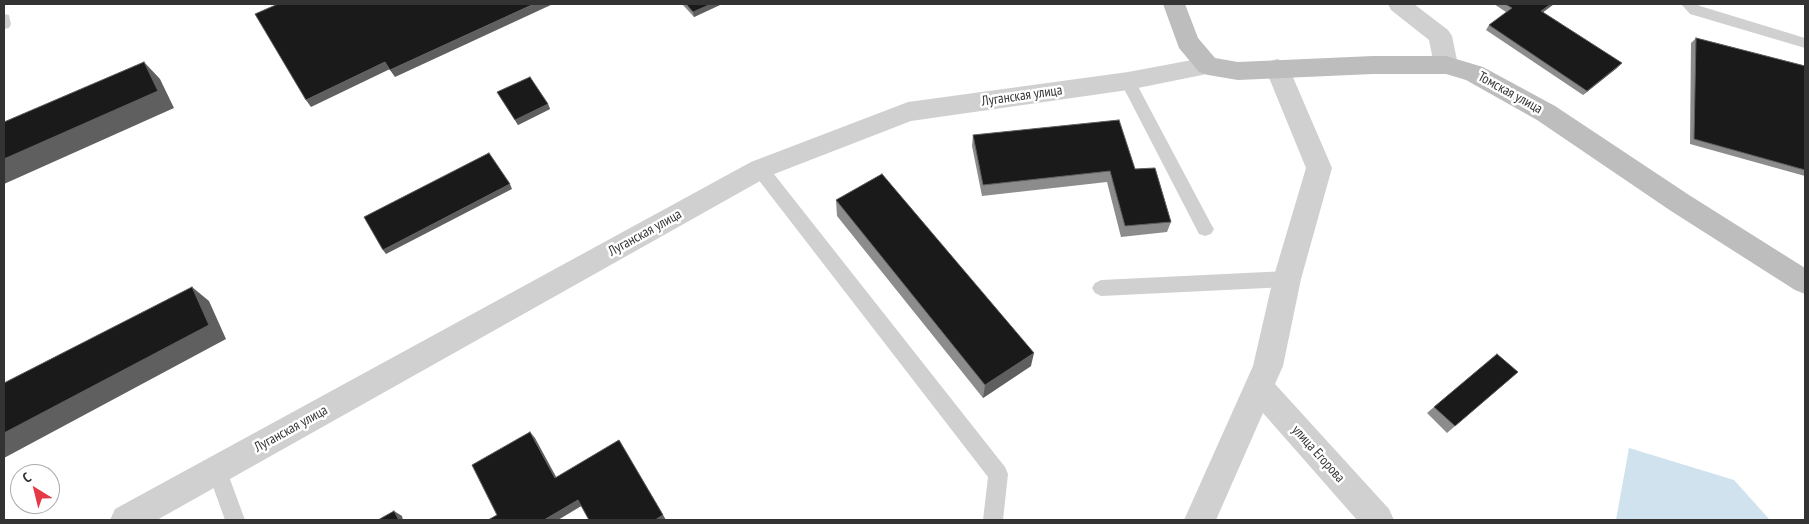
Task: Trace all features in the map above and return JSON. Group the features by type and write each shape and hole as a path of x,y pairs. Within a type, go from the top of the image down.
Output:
{"street":[{"path":"1174,4 1187,42 1208,66"},
{"path":"1399,4 1440,36 1446,66"},
{"name":"Томская улица","path":"1208,66 1238,71 1373,65 1446,66 1474,73 1546,113 1680,203 1805,282"},
{"name":"Луганская улица","path":"126,520 760,169 908,112 1128,81 1208,66"},
{"path":"1200,520 1268,366 1287,279 1319,168 1278,68"},
{"name":"улица Егорова","path":"1259,387 1378,520"}],"lane":[{"path":"1688,4 1695,10 1805,43"},
{"path":"4,19 4,24"},
{"path":"1128,81 1205,229"},
{"path":"760,169 998,474 992,520"},
{"path":"1101,288 1287,279"},
{"path":"217,470 235,520"}],"water":[{"path":"1629,448 1734,480 1770,520 1616,520"}],"building":[{"path":"278,4 534,4 390,70 385,62 306,100 255,14"},
{"path":"686,4 711,4 693,12"},
{"path":"1505,4 1551,4 1541,11 1622,63 1587,91 1489,25 1512,8"},
{"path":"1696,38 1805,66 1805,170 1694,139"},
{"path":"144,62 158,91 4,159 4,122"},
{"path":"530,77 548,104 515,120 497,92"},
{"path":"1119,120 1135,169 1155,168 1171,222 1125,226 1110,171 983,185 973,135"},
{"path":"489,153 510,184 383,250 364,217"},
{"path":"882,174 1034,353 985,385 836,200"},
{"path":"192,287 209,325 4,433 4,383"},
{"path":"1497,354 1518,372 1455,426 1434,407"},
{"path":"530,432 555,478 619,440 663,515 655,520 589,520 578,500 544,520 488,520 497,515 472,465"},
{"path":"394,511 399,520 378,520"}]}
